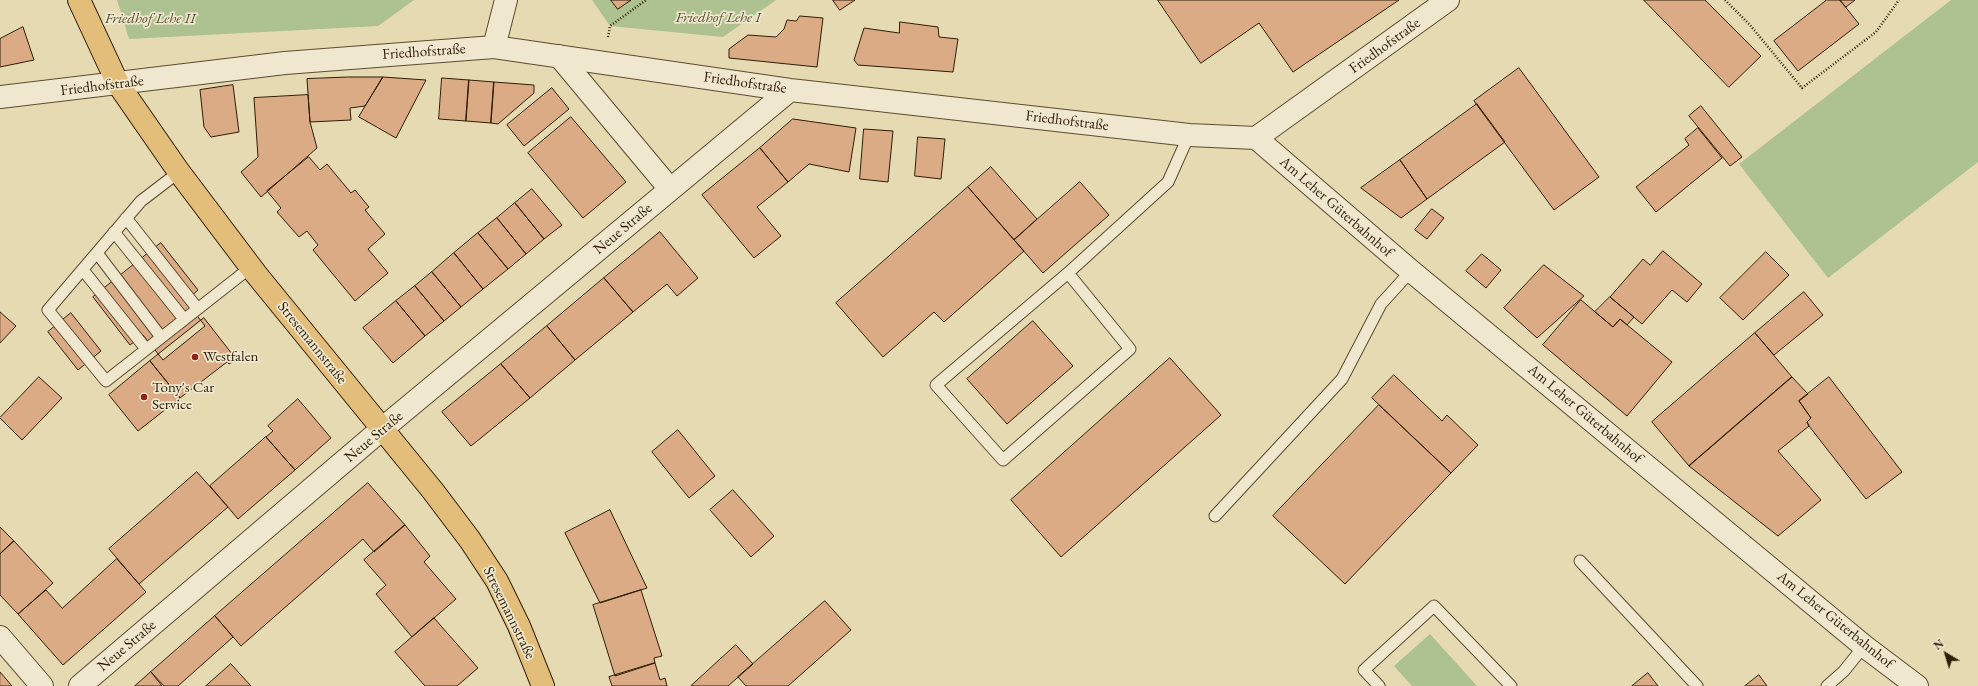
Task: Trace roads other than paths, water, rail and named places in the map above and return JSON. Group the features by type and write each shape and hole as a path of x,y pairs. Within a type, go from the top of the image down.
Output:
{"main road":[{"name":"Stresemannstraße","path":"79,0 118,84 179,172 251,267 465,534 497,581 520,626 543,686"}],"street":[{"path":"494,47 506,0"},
{"name":"Friedhofstraße","path":"0,97 285,63 494,47 603,61 790,90 1190,135 1256,138 1448,0"},
{"path":"559,56 670,190"},
{"name":"Neue Straße","path":"80,686 382,429 790,90"},
{"name":"Am Leher Güterbahnhof","path":"1256,138 1411,271 1864,646 1917,686"},
{"path":"0,638 42,686"}],"lane":[{"path":"1068,273 1130,349 1003,460 936,385 1068,273 1168,182 1190,135"},
{"path":"179,172 141,201 48,310 106,381 251,267"},
{"path":"126,218 197,308"},
{"path":"114,232 184,319"},
{"path":"96,253 162,336"},
{"path":"83,270 146,349"},
{"path":"1214,516 1342,379 1381,304 1411,271"},
{"path":"1580,561 1697,686"},
{"path":"1379,686 1364,670 1434,606 1511,686"},
{"path":"1827,686 1844,671 1864,646"}],"place":[{"name":"Westfalen","path":"195,357"},
{"name":"Tony's Car Service","path":"144,397"}],"park label":[{"name":"Friedhof Lehe I","path":"718,18"},
{"name":"Friedhof Lehe II","path":"150,19"}]}
